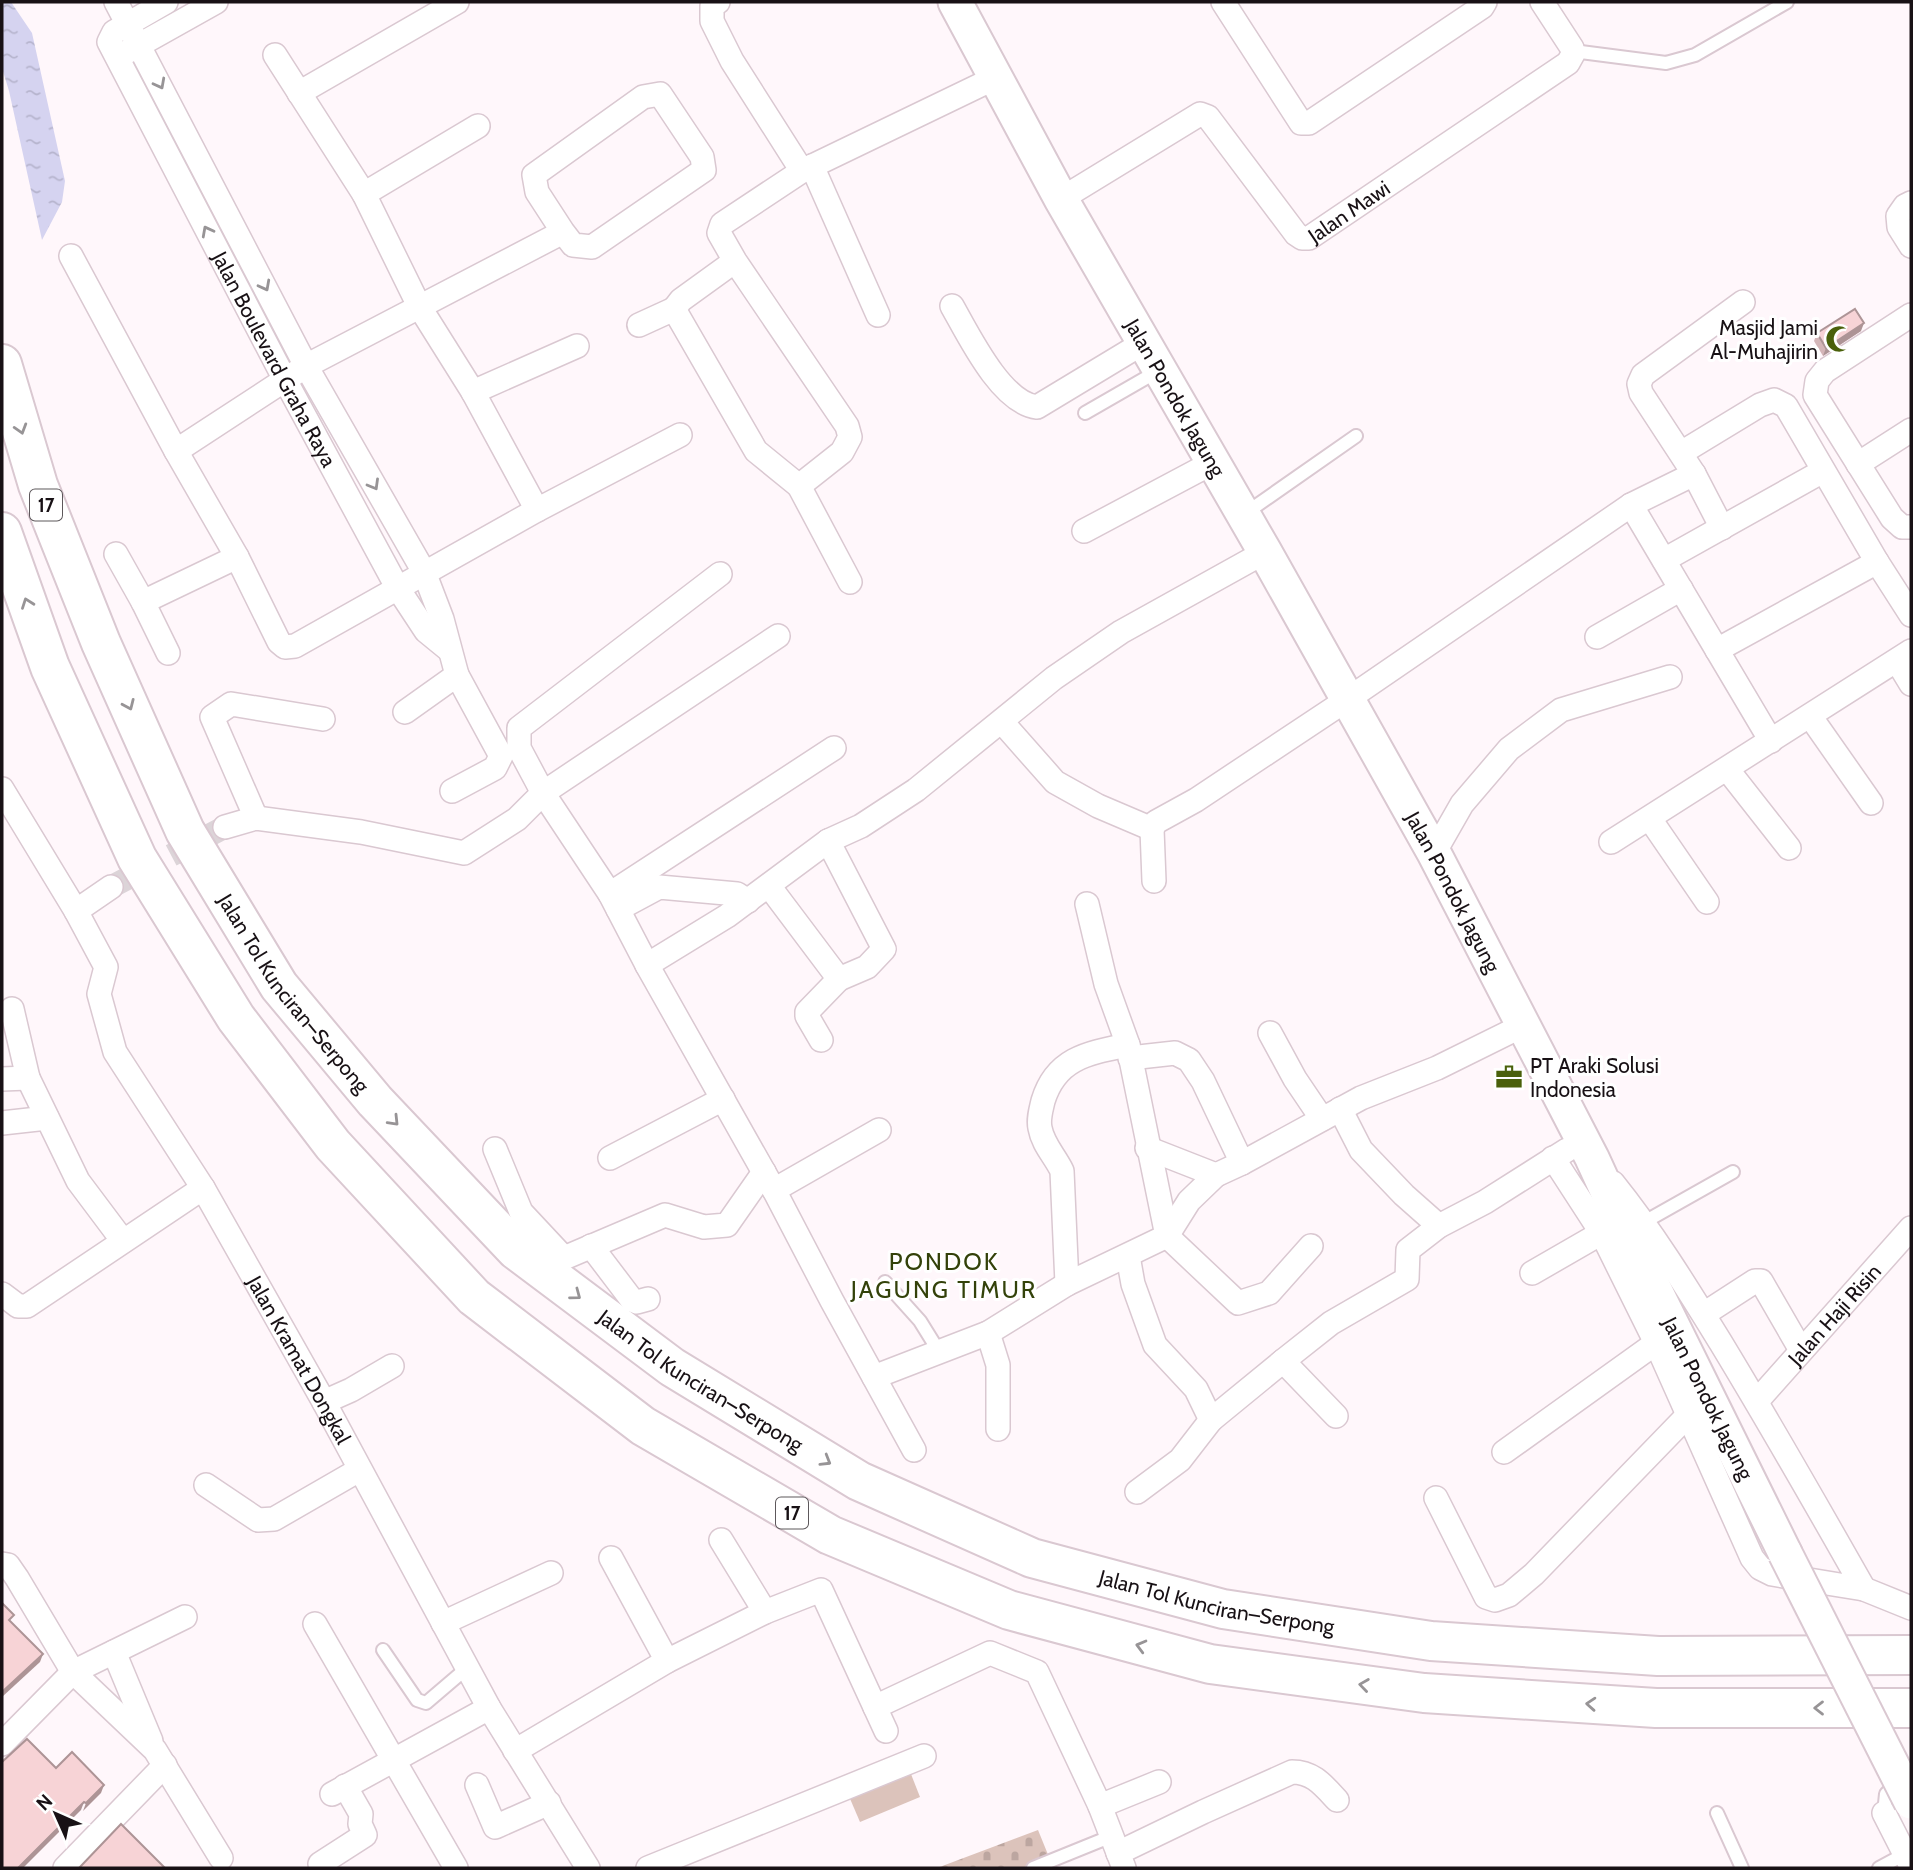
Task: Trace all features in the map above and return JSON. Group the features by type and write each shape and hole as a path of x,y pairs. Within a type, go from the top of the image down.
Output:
{"highway":[{"name":"Jalan Tol Kunciran–Serpong","path":"2,364 38,485 101,643 185,831 279,986 374,1101 516,1250 672,1367 859,1481 1032,1558 1223,1609 1431,1641 1658,1656 1911,1655"},
{"name":"17","path":"2,532 50,667 136,858 236,1018 332,1145 474,1297 643,1426 830,1535 1009,1610 1210,1664 1424,1693 1656,1708 1911,1708"}],"street":[{"name":"Jalan Boulevard Graha Raya","path":"116,2 306,366 424,572 442,619 457,675 501,756 495,768 452,791"},
{"path":"166,2 114,32 109,42 117,58 216,2"},
{"path":"299,93 457,2"},
{"path":"718,2 712,6 712,21 727,51 807,168 878,315"},
{"name":"Jalan Pondok Jagung","path":"955,2 1061,199 1265,552 1434,853 1587,1149 1785,1553 1898,1807"},
{"path":"1226,3 1301,123 1310,123 1482,7 1485,2"},
{"path":"1542,2 1573,51"},
{"name":"Jalan Mawi","path":"1061,199 1200,114 1208,117 1296,234 1309,238 1565,66 1571,60 1573,51"},
{"path":"275,55 363,194 419,306 473,392 537,510"},
{"name":"Jalan Boulevard Graha Raya","path":"117,58 284,378 397,587 425,631 448,649"},
{"path":"799,486 842,452 849,437 847,426 735,261 719,233 722,224 807,168 997,77"},
{"path":"660,94 702,157 704,170 592,247 573,246 563,232 537,192 534,175 643,97 660,94"},
{"path":"363,194 478,126"},
{"path":"1911,203 1905,206 1898,216 1899,227 1911,246"},
{"path":"176,451 284,378 563,232"},
{"path":"71,256 176,451 237,557 279,642 290,648 537,510 680,435"},
{"path":"639,325 674,309 681,300 735,261"},
{"path":"1722,528 1694,474 1641,393 1639,384 1643,375 1743,302"},
{"path":"952,306 984,364 1020,401 1029,406 1037,407 1151,357"},
{"path":"674,309 757,451 799,486 850,582"},
{"path":"1911,315 1825,371 1817,381 1815,395 1892,518 1902,527 1911,527"},
{"path":"473,392 578,346"},
{"path":"1681,453 1760,404 1774,400 1786,406 1911,615"},
{"path":"1858,464 1911,430"},
{"path":"1084,531 1212,463"},
{"path":"1664,560 1823,471"},
{"path":"1154,881 1152,829 1156,822 1196,800 1348,699 1631,505 1694,474"},
{"path":"1631,505 1771,741"},
{"path":"647,965 748,901 828,841 861,826 916,790 1054,678 1121,632 1265,552"},
{"path":"116,554 168,653"},
{"path":"143,601 237,557"},
{"path":"1717,650 1877,562"},
{"path":"720,574 519,728 519,748 543,793 614,901 914,1450"},
{"path":"1597,637 1681,589"},
{"path":"225,827 256,818 361,832 464,853 517,819 543,793 778,636"},
{"path":"1611,842 1904,656 1911,684"},
{"path":"405,712 457,675"},
{"path":"1434,853 1462,804 1509,749 1561,710 1670,677"},
{"path":"256,818 212,717 231,704 323,719"},
{"path":"1810,716 1871,803"},
{"path":"1002,722 1055,782 1098,806 1152,829"},
{"path":"614,901 834,748"},
{"path":"1727,769 1789,848"},
{"name":"Jalan Kramat Dongkal","path":"2,789 76,911 106,967 99,994 115,1052 203,1188 324,1402 489,1709 588,1868"},
{"path":"1650,819 1707,902"},
{"path":"821,1040 807,1012 839,979 867,967 884,949 828,841"},
{"path":"769,886 839,979"},
{"path":"76,911 111,887"},
{"path":"614,901 659,887 737,894 748,901"},
{"path":"1087,904 1106,984 1129,1052 1167,1236 1238,1303 1269,1293 1311,1246"},
{"path":"12,1009 28,1079 78,1181 123,1241"},
{"path":"874,1377 988,1333 1067,1284 1167,1236 1189,1201 1216,1175 1361,1098 1437,1068 1522,1026"},
{"path":"1270,1033 1295,1079 1331,1114 1404,1195 1439,1226"},
{"path":"1067,1284 1062,1171 1047,1150 1040,1128 1040,1113 1048,1088 1057,1072 1080,1056 1129,1052 1175,1053 1189,1060 1203,1081 1242,1163"},
{"path":"2,1079 28,1079"},
{"path":"611,1158 723,1099"},
{"path":"2,1123 47,1118"},
{"path":"495,1149 521,1212 564,1258 665,1215 704,1227 727,1225 769,1181 879,1130"},
{"path":"1147,1148 1216,1175"},
{"path":"1137,1492 1180,1460 1212,1420 1283,1360 1331,1323 1407,1279 1408,1250 1439,1226 1485,1202 1553,1158 1587,1149"},
{"path":"1553,1158 1623,1226 1704,1314 1864,1589"},
{"path":"2,1294 18,1306 27,1306 203,1188"},
{"path":"1532,1273 1623,1226"},
{"path":"1623,1226 1657,1343 1752,1558 1760,1568 1772,1574 1864,1589 1911,1608"},
{"name":"Jalan Haji Risin","path":"1757,1401 1911,1228"},
{"path":"591,1246 632,1300 637,1302 648,1299"},
{"path":"1128,1256 1133,1284 1155,1345 1196,1389 1212,1420"},
{"path":"1704,1314 1755,1281 1761,1281 1798,1345"},
{"path":"988,1333 999,1365 998,1429"},
{"path":"1504,1452 1657,1343"},
{"path":"1283,1360 1336,1416"},
{"path":"324,1402 392,1366"},
{"path":"1436,1498 1486,1597 1495,1600 1502,1598 1534,1574 1689,1414"},
{"path":"206,1485 258,1520 274,1519 359,1470"},
{"path":"721,1540 765,1612"},
{"path":"611,1558 667,1661"},
{"path":"2,1564 8,1564 72,1672 160,1758"},
{"path":"443,1623 551,1573"},
{"path":"515,1751 667,1661 765,1612 821,1590 886,1731"},
{"path":"2,1744 72,1672 186,1617"},
{"path":"315,1624 456,1868"},
{"path":"114,1652 160,1758 221,1858"},
{"path":"875,1707 990,1653 1037,1672 1100,1806 1118,1852 1292,1772 1308,1774 1315,1778 1336,1800"},
{"path":"323,1868 320,1864 365,1835 360,1824 361,1814 339,1790 489,1709"},
{"path":"648,1868 924,1756"},
{"path":"65,1868 160,1758"},
{"path":"1100,1806 1159,1782"},
{"path":"477,1785 495,1828 549,1803"},
{"path":"1898,1807 1908,1860"}],"lane":[{"path":"1573,51 1666,63 1695,55 1787,2"},
{"path":"1085,413 1151,357"},
{"path":"1243,515 1356,436"},
{"path":"1623,1226 1733,1172"},
{"path":"885,1282 920,1321 939,1350"},
{"path":"383,1650 417,1700 422,1703 426,1703 467,1668"},
{"path":"1898,1807 1886,1794 1894,1786 1911,1785"},
{"path":"1717,1813 1742,1868"},
{"path":"1033,1868 1118,1852"},
{"path":"1878,1868 1908,1860"}],"green space":[{"path":"909,1769 920,1797 860,1822 848,1794"},
{"path":"1038,1830 1049,1857 1023,1868 937,1868"}],"water":[{"path":"2,2 11,2 32,33 65,181 62,202 42,240 2,68"}],"building":[{"path":"1855,309 1864,323 1826,348 1817,333"},
{"path":"2,1603 14,1615 9,1620 43,1654 2,1692"},
{"path":"27,1739 56,1768 72,1752 104,1785 18,1868 2,1868 2,1762"},
{"path":"121,1824 165,1868 79,1868"}],"tunnel":[{"path":"111,887 225,827"}],"place":[{"name":"Masjid Jami Al-Muhajirin","path":"1839,339"},
{"name":"PT Araki Solusi Indonesia","path":"1509,1077"}],"district":[{"name":"PONDOK JAGUNG TIMUR","path":"944,1275"}]}
